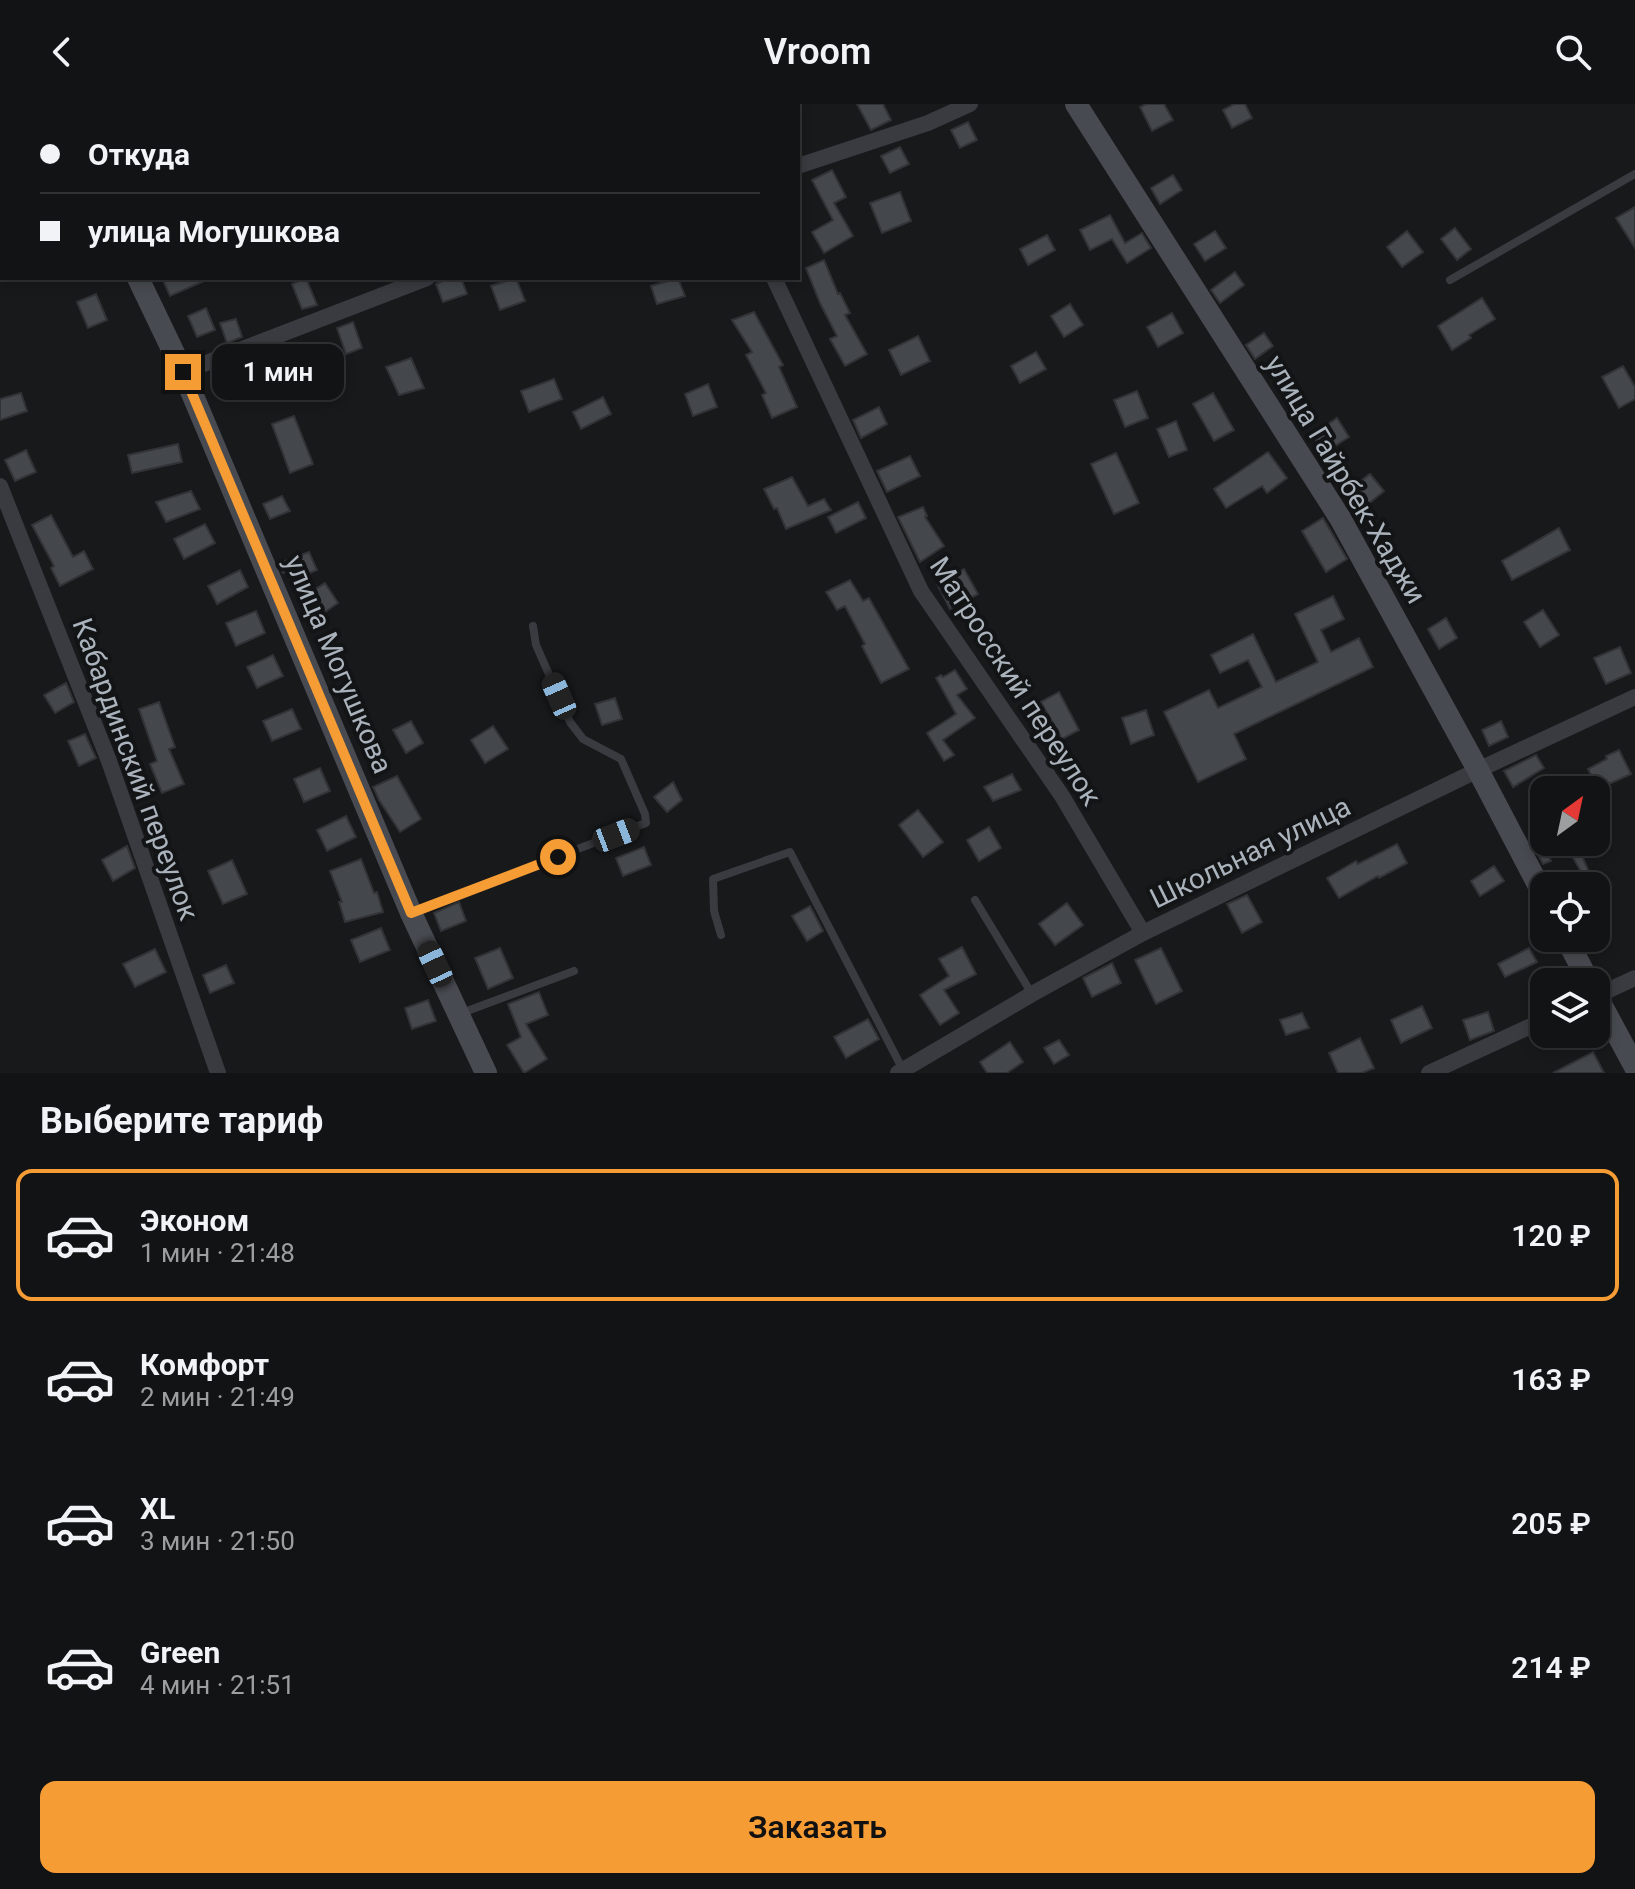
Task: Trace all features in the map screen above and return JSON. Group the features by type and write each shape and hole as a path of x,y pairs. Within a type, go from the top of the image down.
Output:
{"street":[{"path":"800,165 928,123 970,104"},
{"name":"улица Гайрбек-Хаджи","path":"1076,104 1340,518 1531,872"},
{"name":"улица Могушкова","path":"139,280 183,372 411,913 486,1073"},
{"path":"183,372 422,280"},
{"name":"Матросский переулок","path":"775,280 921,591 1062,796 1143,933"},
{"name":"Кабардинский переулок","path":"0,486 109,761 218,1073"},
{"name":"Школьная улица","path":"901,1072 1143,933 1635,697"},
{"path":"1610,990 1635,978"},
{"path":"1610,1021 1635,1067"},
{"path":"1429,1073 1530,1026"}],"lane":[{"path":"1450,280 1635,174"},
{"path":"411,913 646,823 621,759 583,739 570,722 536,645 533,626"},
{"path":"721,935 714,911 713,879 790,852 901,1072"},
{"path":"975,900 1032,994"},
{"path":"458,1015 574,971"}],"building":[{"path":"857,104 883,104 891,120 871,130"},
{"path":"1164,104 1173,120 1152,131 1140,107"},
{"path":"1234,104 1245,104 1252,118 1232,128 1223,110"},
{"path":"968,122 977,140 960,148 951,130"},
{"path":"900,147 909,164 890,173 881,156"},
{"path":"832,170 846,197 834,203 853,236 824,253 812,232 833,220 812,180"},
{"path":"1173,175 1182,190 1160,204 1151,188"},
{"path":"900,192 911,221 882,233 870,203"},
{"path":"1635,207 1635,248 1616,218"},
{"path":"1110,215 1125,243 1142,233 1151,248 1127,263 1112,239 1090,250 1080,230"},
{"path":"1455,228 1471,249 1457,260 1441,239"},
{"path":"1215,231 1226,248 1205,261 1194,244"},
{"path":"1407,231 1423,252 1402,267 1387,247"},
{"path":"1047,235 1055,250 1028,265 1020,249"},
{"path":"824,260 838,294 850,313 845,315 867,354 845,366 830,339 837,336 806,268"},
{"path":"1235,272 1244,285 1220,303 1211,290"},
{"path":"163,280 206,280 170,296"},
{"path":"307,280 317,305 302,309 292,284"},
{"path":"445,280 462,280 467,294 443,302 436,284"},
{"path":"517,280 525,301 500,310 491,286"},
{"path":"679,280 685,296 657,304 651,286"},
{"path":"96,294 107,320 88,328 77,302"},
{"path":"1482,298 1495,319 1452,350 1438,326"},
{"path":"1070,304 1083,325 1064,337 1051,316"},
{"path":"206,308 215,330 197,337 188,316"},
{"path":"754,312 783,365 779,367 797,407 772,418 762,395 766,393 746,355 752,352 732,320"},
{"path":"1172,313 1183,333 1158,347 1147,327"},
{"path":"236,319 242,337 227,343 220,323"},
{"path":"353,322 362,348 346,354 337,328"},
{"path":"1264,333 1273,346 1255,359 1246,345"},
{"path":"918,336 930,361 901,375 889,350"},
{"path":"1036,352 1046,369 1020,383 1011,366"},
{"path":"411,358 424,388 399,395 386,367"},
{"path":"1623,366 1635,387 1635,399 1619,408 1602,377"},
{"path":"554,379 562,399 529,412 521,391"},
{"path":"708,384 717,407 693,416 685,394"},
{"path":"1137,391 1148,418 1125,427 1114,400"},
{"path":"21,393 27,411 0,420 0,399"},
{"path":"1213,393 1234,430 1214,441 1193,404"},
{"path":"603,397 611,414 581,429 573,412"},
{"path":"879,407 887,424 861,438 853,420"},
{"path":"294,416 313,464 290,473 272,424"},
{"path":"1337,418 1349,437 1324,453 1312,435"},
{"path":"1176,421 1187,450 1169,457 1157,429"},
{"path":"178,444 182,462 132,473 128,455"},
{"path":"26,450 36,472 15,481 5,460"},
{"path":"1268,452 1287,478 1267,493 1262,486 1226,508 1214,489"},
{"path":"1116,453 1139,503 1114,514 1091,464"},
{"path":"910,456 920,476 887,492 877,471"},
{"path":"1370,474 1384,491 1367,505 1353,487"},
{"path":"792,477 808,506 824,499 831,510 786,529 764,489"},
{"path":"191,491 200,509 166,522 156,502"},
{"path":"282,496 290,511 270,519 263,504"},
{"path":"858,502 866,518 836,533 828,517"},
{"path":"923,507 925,517 944,546 920,562 898,517"},
{"path":"51,515 73,557 84,551 93,569 60,586 51,568 54,566 32,525"},
{"path":"1323,518 1347,559 1326,572 1302,531"},
{"path":"205,524 215,543 184,559 174,539"},
{"path":"1559,528 1570,550 1512,580 1502,561"},
{"path":"309,552 317,570 305,575 300,566 283,573 279,563"},
{"path":"964,569 978,594 950,609 937,584"},
{"path":"240,570 248,587 217,604 208,586"},
{"path":"850,580 863,601 869,598 909,669 881,683 845,606 837,610 826,592"},
{"path":"325,583 338,603 319,616 305,596"},
{"path":"1333,596 1344,619 1321,630 1331,652 1359,638 1373,667 1234,734 1246,759 1198,782 1164,712 1209,690 1218,708 1262,687 1248,660 1220,673 1211,655 1253,634 1276,682 1318,662 1295,614"},
{"path":"1543,610 1559,635 1540,647 1524,622"},
{"path":"256,611 265,633 236,646 226,623"},
{"path":"1446,618 1457,638 1439,649 1428,629"},
{"path":"1620,647 1631,673 1606,684 1594,658"},
{"path":"273,655 283,676 257,688 247,667"},
{"path":"955,670 967,689 957,695 975,718 943,740 954,755 944,761 927,733 956,714 936,678"},
{"path":"66,683 74,702 55,713 44,695"},
{"path":"1059,692 1079,730 1062,739 1041,702"},
{"path":"615,698 622,719 602,725 595,704"},
{"path":"159,702 175,747 169,749 184,784 162,793 150,764 157,761 139,709"},
{"path":"292,709 301,729 272,741 263,721"},
{"path":"1146,710 1154,735 1131,744 1122,718"},
{"path":"411,721 423,743 406,753 393,730"},
{"path":"1501,721 1508,737 1489,746 1482,730"},
{"path":"493,726 508,749 485,763 471,740"},
{"path":"85,734 96,758 79,766 68,741"},
{"path":"1619,750 1631,774 1610,784 1610,776 1592,776 1588,769 1607,759 1606,756"},
{"path":"1536,755 1544,768 1513,787 1504,771"},
{"path":"320,768 330,791 304,802 294,779"},
{"path":"1012,774 1021,790 993,801 984,787"},
{"path":"397,776 421,819 400,832 373,787"},
{"path":"673,782 682,800 667,812 654,797"},
{"path":"918,810 943,842 923,857 899,825"},
{"path":"346,816 356,837 327,851 317,830"},
{"path":"989,827 1001,848 979,861 967,840"},
{"path":"1397,844 1407,863 1339,898 1327,878 1356,861 1358,864"},
{"path":"127,846 135,868 113,881 102,860"},
{"path":"644,847 651,865 623,876 616,858"},
{"path":"1539,856 1549,856 1551,861 1543,864"},
{"path":"1572,856 1582,856 1589,872 1581,872"},
{"path":"361,859 383,912 345,922 339,902 342,902 330,871"},
{"path":"232,860 247,894 223,904 208,871"},
{"path":"1494,866 1504,881 1480,896 1471,881"},
{"path":"1247,895 1262,922 1242,933 1227,904"},
{"path":"459,902 466,921 441,931 434,913"},
{"path":"1067,903 1083,925 1055,945 1039,924"},
{"path":"810,906 823,931 807,941 792,916"},
{"path":"381,928 390,950 360,962 351,940"},
{"path":"962,947 976,974 944,990 959,1013 940,1025 920,995 949,976 939,959"},
{"path":"500,948 513,978 488,989 475,958"},
{"path":"1161,948 1182,991 1156,1004 1135,960"},
{"path":"1529,948 1537,962 1505,977 1498,964"},
{"path":"155,949 166,972 135,987 123,964"},
{"path":"1112,963 1121,983 1092,997 1083,978"},
{"path":"226,965 234,983 210,993 203,975"},
{"path":"539,992 548,1015 526,1024 547,1059 524,1073 507,1045 521,1037 508,1004"},
{"path":"428,1000 436,1021 412,1029 405,1008"},
{"path":"1422,1006 1432,1028 1401,1043 1391,1020"},
{"path":"1488,1012 1494,1031 1470,1040 1463,1020"},
{"path":"1302,1013 1309,1028 1286,1035 1280,1020"},
{"path":"868,1019 879,1039 846,1058 834,1037"},
{"path":"1360,1038 1374,1068 1362,1073 1338,1073 1329,1053"},
{"path":"1059,1040 1069,1055 1054,1064 1044,1048"},
{"path":"1010,1042 1023,1062 1007,1073 987,1073 980,1062"},
{"path":"1593,1052 1604,1073 1553,1073"}],"route":[{"path":"183,372 411,913 558,857"}]}
